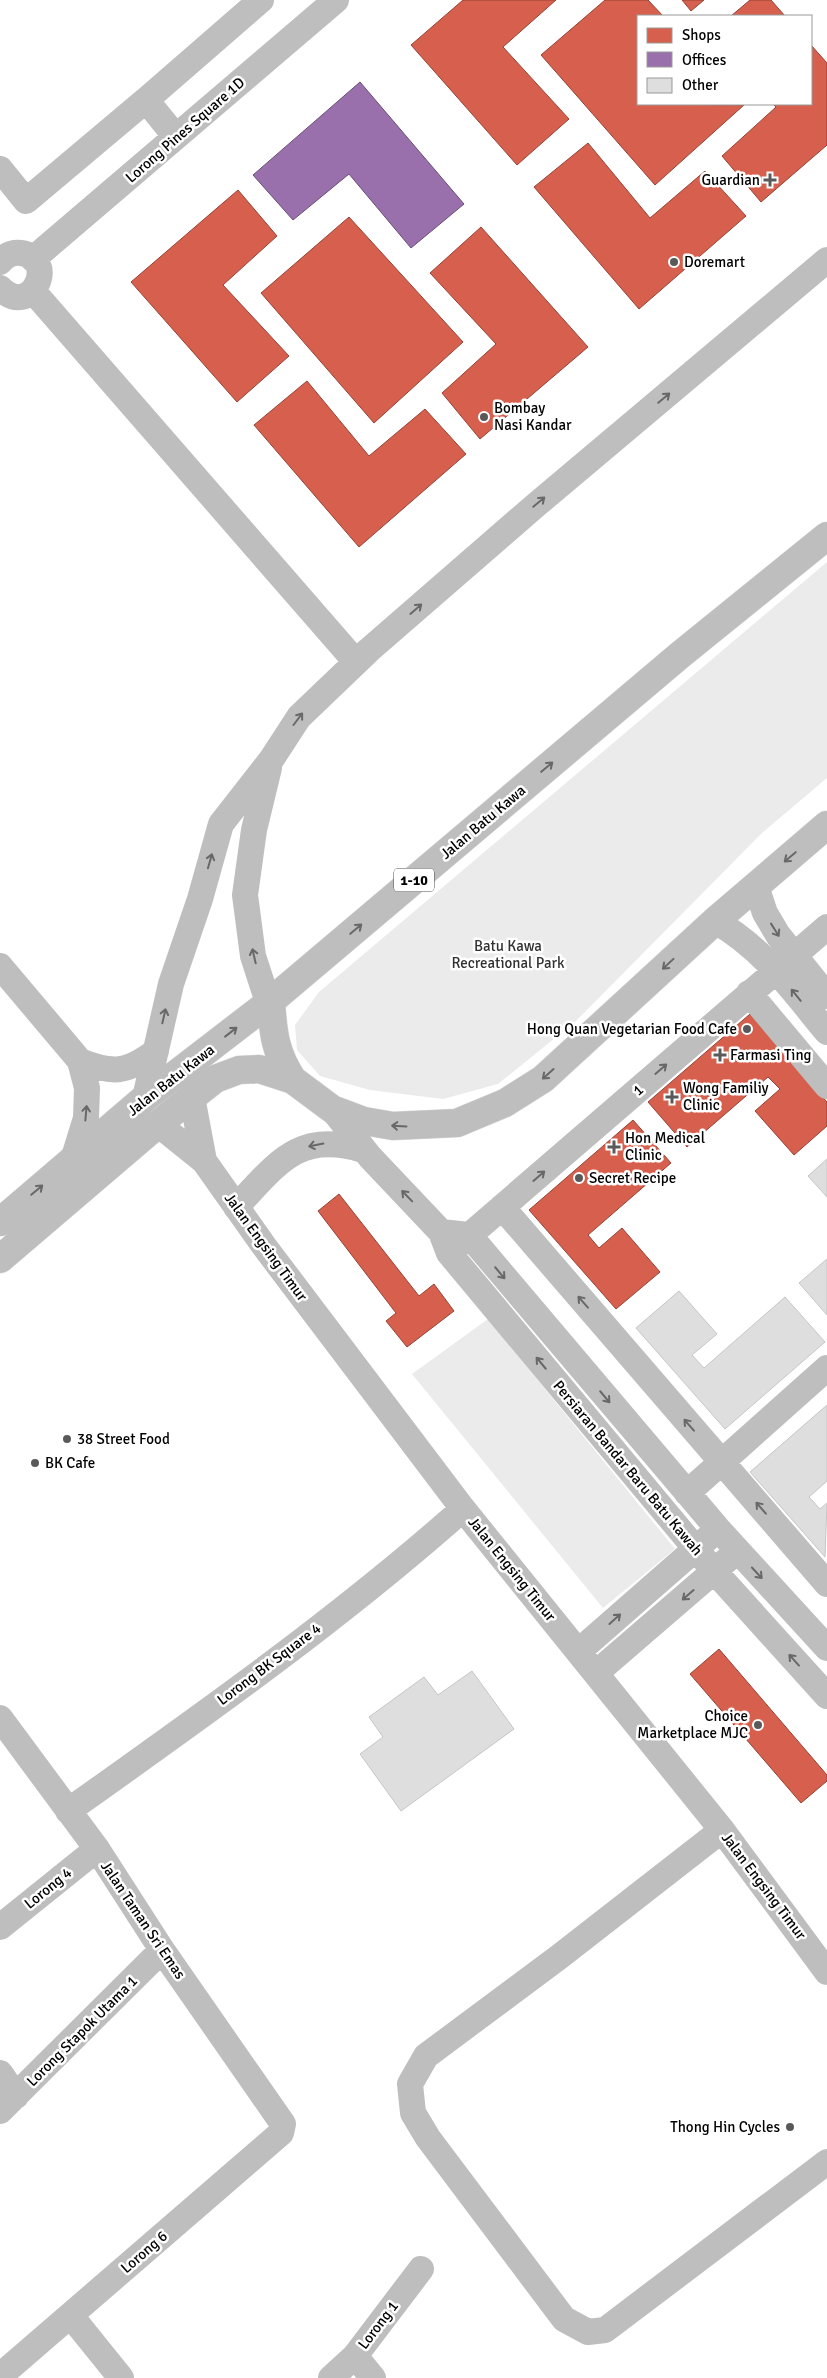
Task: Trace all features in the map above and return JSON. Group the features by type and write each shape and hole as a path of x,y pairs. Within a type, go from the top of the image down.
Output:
{"highway":[{"name":"Jalan Batu Kawa","path":"0,1222 145,1098 271,1001 680,655 827,536"},
{"name":"Jalan Batu Kawa","path":"0,1259 192,1097 215,1079 239,1070 259,1069 293,1080 332,1109 364,1121 393,1126 457,1123 505,1103 543,1079 715,921 827,825"},
{"path":"271,1001 274,1042 282,1063 293,1080"}],"street":[{"path":"0,169 26,202 261,0"},
{"name":"Lorong Pines Square 1D","path":"33,259 336,0"},
{"path":"146,100 176,137"},
{"path":"0,288 12,296 19,297 33,291 37,285 40,272 33,259 21,253 2,255"},
{"path":"145,1098 171,984 200,899 221,824 271,760 298,717 356,662 536,505 827,260"},
{"path":"33,291 356,662"},
{"path":"271,760 254,830 245,895 253,956 266,993 271,1001"},
{"path":"756,886 764,914 785,963 827,1032"},
{"path":"715,921 785,963 827,996"},
{"name":"1","path":"445,1242 469,1235 502,1208 827,927"},
{"path":"0,966 80,1061 87,1088 86,1118 73,1160"},
{"path":"749,993 827,1086"},
{"path":"80,1061 103,1070 127,1068 138,1064 156,1051"},
{"name":"Jalan Engsing Timur","path":"192,1097 204,1161"},
{"name":"Persiaran Bandar Baru Batu Kawah","path":"332,1109 363,1150 445,1242 715,1572 827,1696"},
{"name":"Jalan Engsing Timur","path":"158,1124 204,1161 236,1207 463,1509 722,1830 827,1972"},
{"path":"236,1207 284,1158 305,1147 326,1143 343,1144 363,1150"},
{"path":"502,1208 827,1584"},
{"name":"Persiaran Bandar Baru Batu Kawah","path":"469,1235 736,1551 827,1648"},
{"path":"687,1493 827,1368"},
{"name":"Lorong BK Square 4","path":"68,1811 263,1670 416,1551 463,1509"},
{"path":"579,1651 718,1529"},
{"path":"596,1674 715,1572 736,1551"},
{"name":"Jalan Taman Sri Emas","path":"0,1718 97,1849 162,1950 283,2124"},
{"path":"722,1830 559,1957 426,2056 410,2084 413,2113 428,2138 564,2319 588,2332 605,2330 827,2162"},
{"name":"Lorong 4","path":"0,1927 97,1849"},
{"name":"Lorong Stapok Utama 1","path":"8,2104 162,1950"},
{"path":"0,2073 8,2104"},
{"name":"Lorong 6","path":"0,2376 281,2133 283,2124"},
{"name":"Lorong 1","path":"331,2378 356,2356 421,2269"},
{"path":"71,2316 122,2378"},
{"path":"356,2356 373,2378"}],"green space":[{"name":"Batu Kawa Recreational Park","path":"827,562 827,778 762,833 576,1021 498,1084 443,1099 370,1090 320,1076 297,1050 295,1025 319,992"},
{"path":"488,1319 675,1549 603,1608 412,1374"}],"building: Shops":[{"path":"463,0 556,0 503,47 569,119 517,165 411,45"},
{"path":"605,0 648,0 662,15 637,15 637,105 744,105 655,185 541,55"},
{"path":"682,0 704,0 691,11"},
{"path":"750,0 771,0 784,15 732,15"},
{"path":"812,46 827,63 827,145 761,202 722,156 776,107 774,105 812,105"},
{"path":"588,143 650,218 705,171 746,216 639,309 534,187"},
{"path":"238,190 277,236 223,285 289,356 237,402 131,282"},
{"path":"349,217 463,342 374,423 261,293"},
{"path":"481,227 588,347 480,439 442,393 496,344 430,273"},
{"path":"307,381 369,456 425,409 466,454 359,547 254,425"},
{"path":"750,1014 827,1102 827,1126 794,1155 755,1111 780,1089 768,1077 687,1147 648,1102"},
{"path":"633,1120 671,1163 588,1235 599,1248 622,1228 660,1272 616,1309 529,1210"},
{"path":"339,1194 419,1296 434,1284 454,1311 407,1347 386,1321 396,1313 318,1211"},
{"name":"Choice Marketplace MJC","path":"719,1649 827,1775 827,1781 801,1803 690,1674"}],"building: Offices":[{"path":"360,82 464,204 411,248 349,174 293,220 253,175"}],"building: Other":[{"path":"827,1159 827,1197 808,1176"},
{"path":"827,1259 827,1315 799,1283"},
{"path":"679,1291 717,1334 692,1355 704,1368 785,1297 825,1342 725,1429 636,1328"},
{"path":"827,1405 827,1481 809,1497 820,1509 827,1503 825,1557 750,1472"},
{"path":"472,1671 514,1729 401,1811 360,1754 383,1737 369,1717 424,1677 438,1695"}],"place":[{"name":"Guardian","path":"770,180"},
{"name":"Doremart","path":"674,262"},
{"name":"Bombay Nasi Kandar","path":"484,417"},
{"name":"Hong Quan Vegetarian Food Cafe","path":"747,1029"},
{"name":"Farmasi Ting","path":"720,1055"},
{"name":"Wong Familiy Clinic","path":"672,1097"},
{"name":"Hon Medical Clinic","path":"614,1147"},
{"name":"Secret Recipe","path":"579,1178"},
{"name":"38 Street Food","path":"67,1439"},
{"name":"BK Cafe","path":"35,1463"},
{"name":"Choice Marketplace MJC","path":"758,1725"},
{"name":"Thong Hin Cycles","path":"790,2127"}]}
